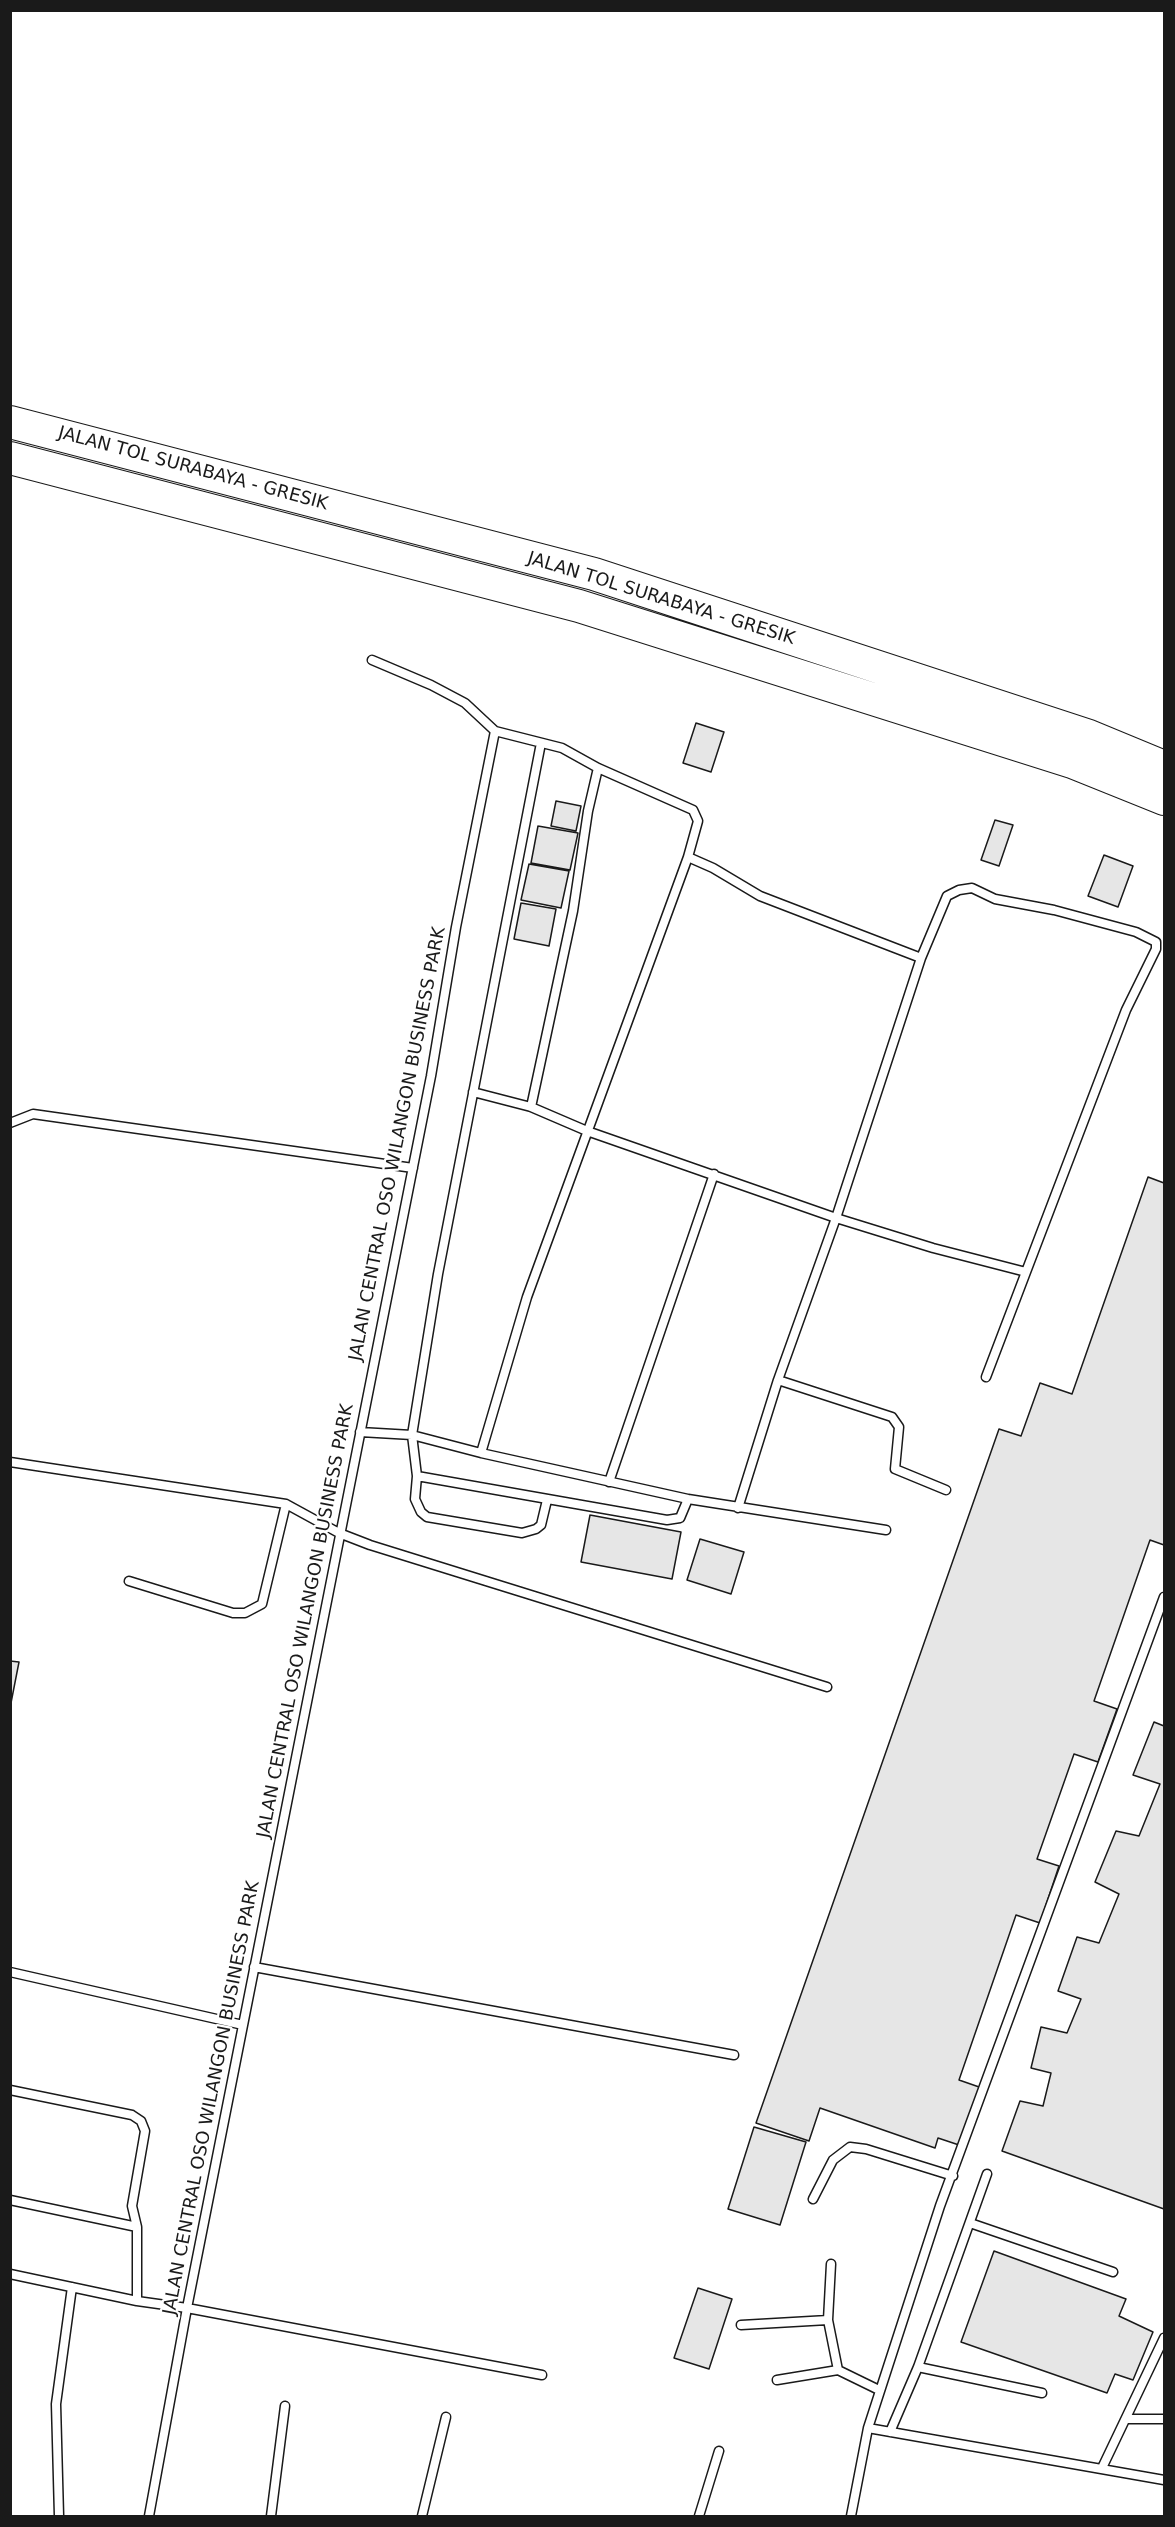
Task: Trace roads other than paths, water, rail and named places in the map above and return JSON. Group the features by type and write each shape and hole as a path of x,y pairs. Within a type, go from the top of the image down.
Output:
{"highway":[{"name":"JALAN TOL SURABAYA - GRESIK","path":"10,422 594,574 1089,736 1164,767"},
{"name":"JALAN TOL SURABAYA - GRESIK","path":"10,458 579,606 1072,762 1164,799"}],"lane":[{"path":"372,660 431,685 465,704 495,732 562,748 598,768 693,810 698,821 688,856 527,1297 481,1454"},
{"name":"JALAN CENTRAL OSO WILANGON BUSINESS PARK","path":"149,2517 187,2308 431,1076 456,927 495,732"},
{"path":"541,743 438,1274 412,1435 417,1476 415,1499 421,1512 427,1517 522,1533 541,1525 548,1500"},
{"path":"531,1107 577,890 588,811 598,768"},
{"path":"688,856 707,864 760,896 921,958"},
{"path":"738,1508 778,1380 836,1218 921,958 947,896 959,890 972,888 995,899 1054,910 1136,932 1156,942 1156,949 1126,1010 986,1377"},
{"path":"473,1092 531,1107 587,1131 836,1218 933,1248 1026,1272"},
{"path":"10,1123 33,1114 413,1168"},
{"path":"609,1482 714,1174"},
{"path":"778,1380 892,1417 899,1427 895,1469 946,1490"},
{"path":"360,1432 412,1435 481,1454 688,1499 886,1530"},
{"path":"10,1462 286,1504 339,1533 370,1545 827,1687"},
{"path":"417,1476 667,1520 680,1518 688,1499"},
{"path":"129,1581 233,1613 246,1613 262,1604 286,1504"},
{"path":"851,2517 868,2428 940,2206 953,2176 1164,1597"},
{"path":"254,1967 734,2055"},
{"path":"10,1972 243,2025"},
{"path":"10,2090 132,2115 141,2121 145,2131 132,2206 137,2227 137,2301"},
{"path":"813,2199 833,2160 850,2147 866,2149 953,2176"},
{"path":"890,2432 918,2367 987,2174"},
{"path":"10,2200 137,2227"},
{"path":"970,2223 1113,2272"},
{"path":"831,2264 828,2320 838,2370"},
{"path":"10,2274 137,2301 187,2308 542,2375"},
{"path":"59,2517 56,2404 72,2287"},
{"path":"741,2325 828,2320"},
{"path":"1102,2468 1164,2338"},
{"path":"918,2367 1042,2393"},
{"path":"777,2380 838,2370 879,2390"},
{"path":"271,2517 285,2406"},
{"path":"422,2517 446,2417"},
{"path":"1126,2419 1164,2419"},
{"path":"868,2428 1164,2480"},
{"path":"699,2517 719,2451"}]}
